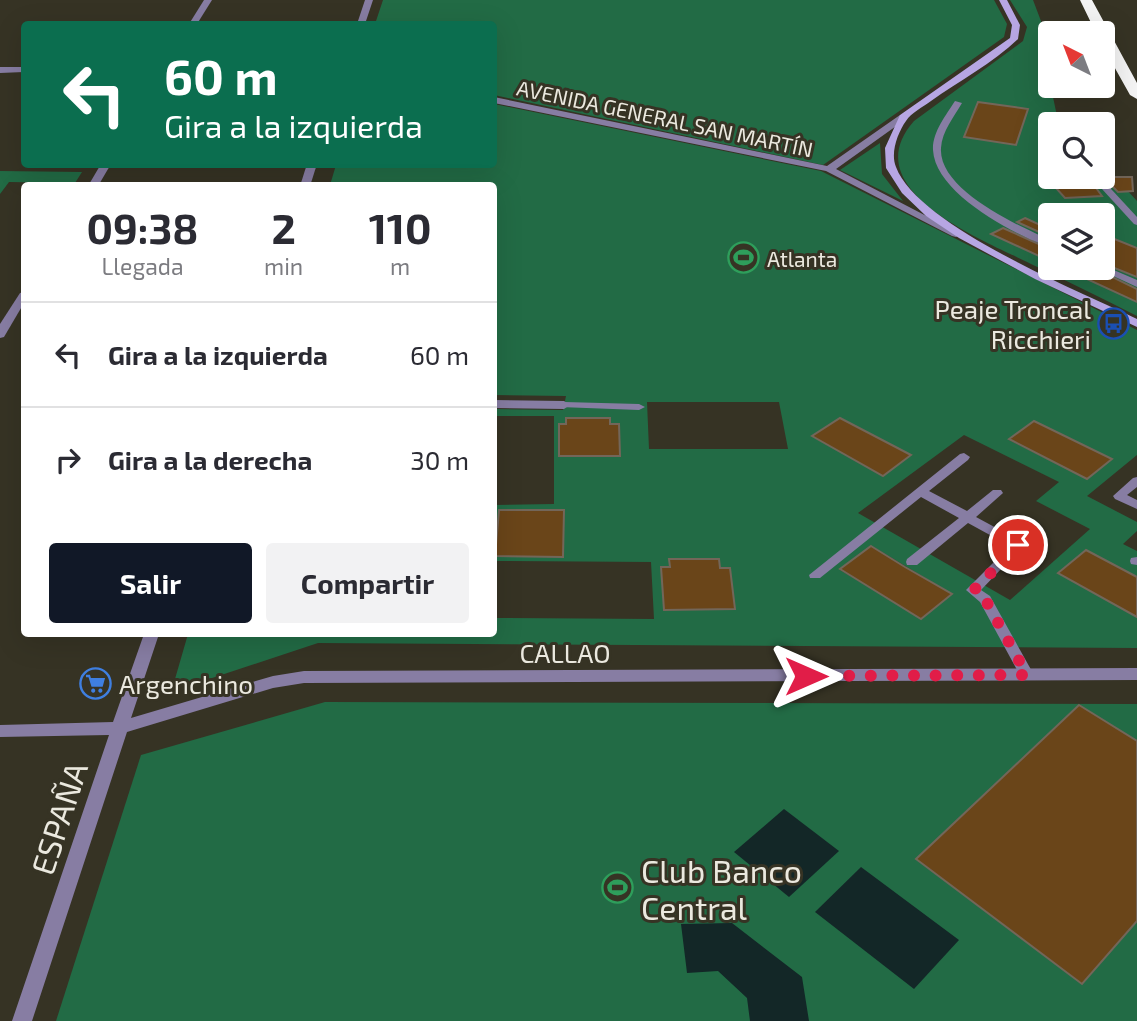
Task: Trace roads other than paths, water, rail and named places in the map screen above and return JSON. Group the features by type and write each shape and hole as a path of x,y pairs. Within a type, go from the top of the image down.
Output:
{"highway":[{"path":"1086,0 1096,21"},
{"path":"1115,56 1137,95"}],"street":[{"path":"195,21 208,0"},
{"path":"362,21 369,0"},
{"path":"829,169 1014,39 1016,25 1003,0"},
{"path":"0,70 21,70"},
{"name":"AVENIDA GENERAL SAN MARTÍN","path":"497,101 829,169 958,234"},
{"path":"903,117 893,135 890,166 912,198 958,234 1137,323"},
{"path":"0,334 21,300"},
{"path":"497,404 564,405"},
{"name":"ESPAÑA","path":"22,1021 150,637"},
{"name":"CALLAO","path":"0,731 119,728 273,682 304,677 1137,674"}],"lane":[{"path":"958,103 940,135 937,154 946,170 960,190 980,206 1009,225 1038,238"},
{"path":"1105,189 1137,222"},
{"path":"1115,274 1137,284"},
{"path":"564,405 639,407"},
{"path":"815,575 964,457"},
{"path":"1137,481 1119,496 1137,505"},
{"path":"920,491 1018,545 974,590 985,599 1027,675"},
{"path":"912,562 997,493"}],"water":[{"path":"784,809 839,851 789,897 734,852"},
{"path":"861,867 959,940 914,989 815,912"},
{"path":"732,923 802,977 809,1021 750,1021 747,998 718,971 687,973 681,924"}],"place":[{"name":"Atlanta","path":"744,258"},
{"name":"Peaje Troncal Ricchieri","path":"1114,323"},
{"name":"Argenchino","path":"96,683"},
{"name":"Club Banco Central","path":"618,888"}]}
